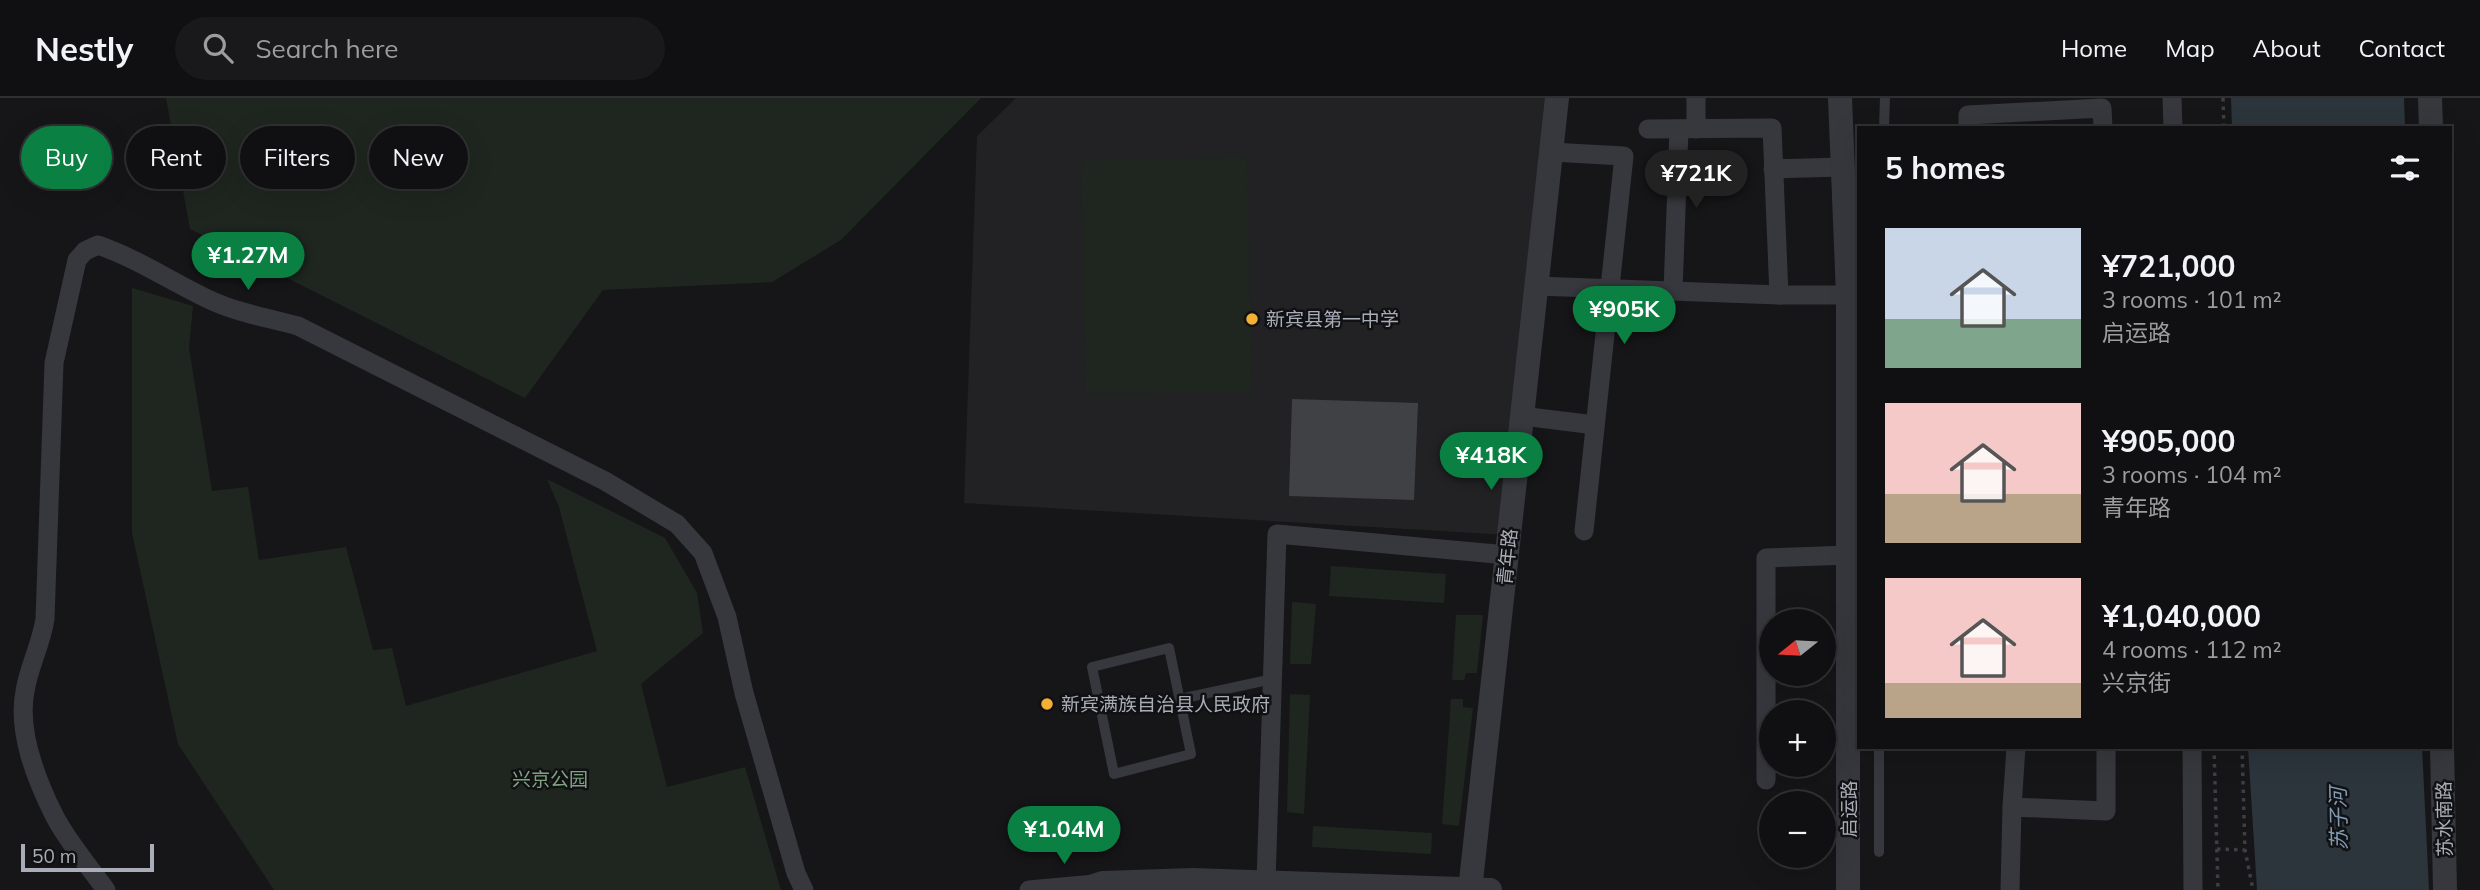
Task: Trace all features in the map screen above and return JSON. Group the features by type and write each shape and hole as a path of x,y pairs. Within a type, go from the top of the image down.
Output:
{"street":[{"name":"青年路","path":"1477,890 1507,555 1558,98"},
{"path":"1673,291 1687,129 1696,98"},
{"name":"启运路","path":"1840,98 1853,295 1854,384 1848,890"},
{"path":"2172,98 2173,126"},
{"path":"2430,98 2431,126"},
{"path":"1968,126 1968,114 2102,108 2103,126"},
{"path":"1648,129 1772,128 1779,295"},
{"path":"1551,152 1624,156 1584,531"},
{"path":"1773,169 1843,167"},
{"path":"106,890 54,817 33,765 23,719 25,690 42,642 45,619 54,363 77,260 85,251 98,245 119,252 212,301 245,313 299,326 605,481 677,524 703,553 727,617 748,705 796,873 804,890"},
{"path":"1537,286 1779,295 1853,295"},
{"path":"1522,416 1595,425"},
{"path":"1266,883 1277,534 1507,555"},
{"path":"1766,780 1766,558 1853,567"},
{"path":"2010,890 2016,749"},
{"path":"2012,807 2106,811 2106,749"},
{"path":"2192,749 2193,890"},
{"name":"苏水南路","path":"2442,749 2445,890"},
{"path":"1029,890 1193,880 1477,890"}],"lane":[{"path":"1884,126 1885,98"},
{"path":"1169,648 1180,699 1191,754 1114,774 1092,667 1169,648"},
{"path":"1180,699 1273,679"},
{"path":"1879,749 1879,852"}],"path":[{"path":"2223,98 2224,126"},
{"path":"2214,749 2218,890"},
{"path":"2242,749 2245,850 2253,890"},
{"path":"2217,849 2245,850"}],"shaded area":[{"name":"新宾县第一中学","path":"1016,98 1557,98 1509,535 964,503 977,136"}],"green space":[{"path":"166,98 981,98 841,240 772,282 603,290 525,398 190,229 183,189 226,189 226,126 171,126"},
{"path":"1247,157 1252,391 1086,394 1081,161"},
{"name":"兴京公园","path":"132,288 193,306 189,348 212,491 248,487 259,560 346,547 373,650 392,648 406,706 597,651 559,507 547,479 665,538 697,593 703,633 641,684 667,787 745,767 781,890 274,890 178,744 132,533"},
{"path":"1331,566 1446,574 1444,603 1329,596"},
{"path":"1292,602 1316,604 1311,664 1290,664"},
{"path":"1456,615 1483,615 1477,673 1466,673 1464,680 1452,680"},
{"path":"1290,694 1310,695 1304,814 1287,812"},
{"path":"1451,699 1463,699 1463,707 1473,708 1459,826 1442,824"},
{"path":"1313,826 1432,833 1431,854 1312,847"}],"water":[{"path":"2231,98 2404,98 2405,126 2232,126"},
{"name":"苏子河","path":"2248,749 2422,749 2429,890 2257,890"}],"building":[{"path":"1292,399 1418,403 1414,500 1289,496"}],"place":[{"name":"新宾县第一中学","path":"1252,319"},
{"name":"新宾满族自治县人民政府","path":"1047,704"}]}
